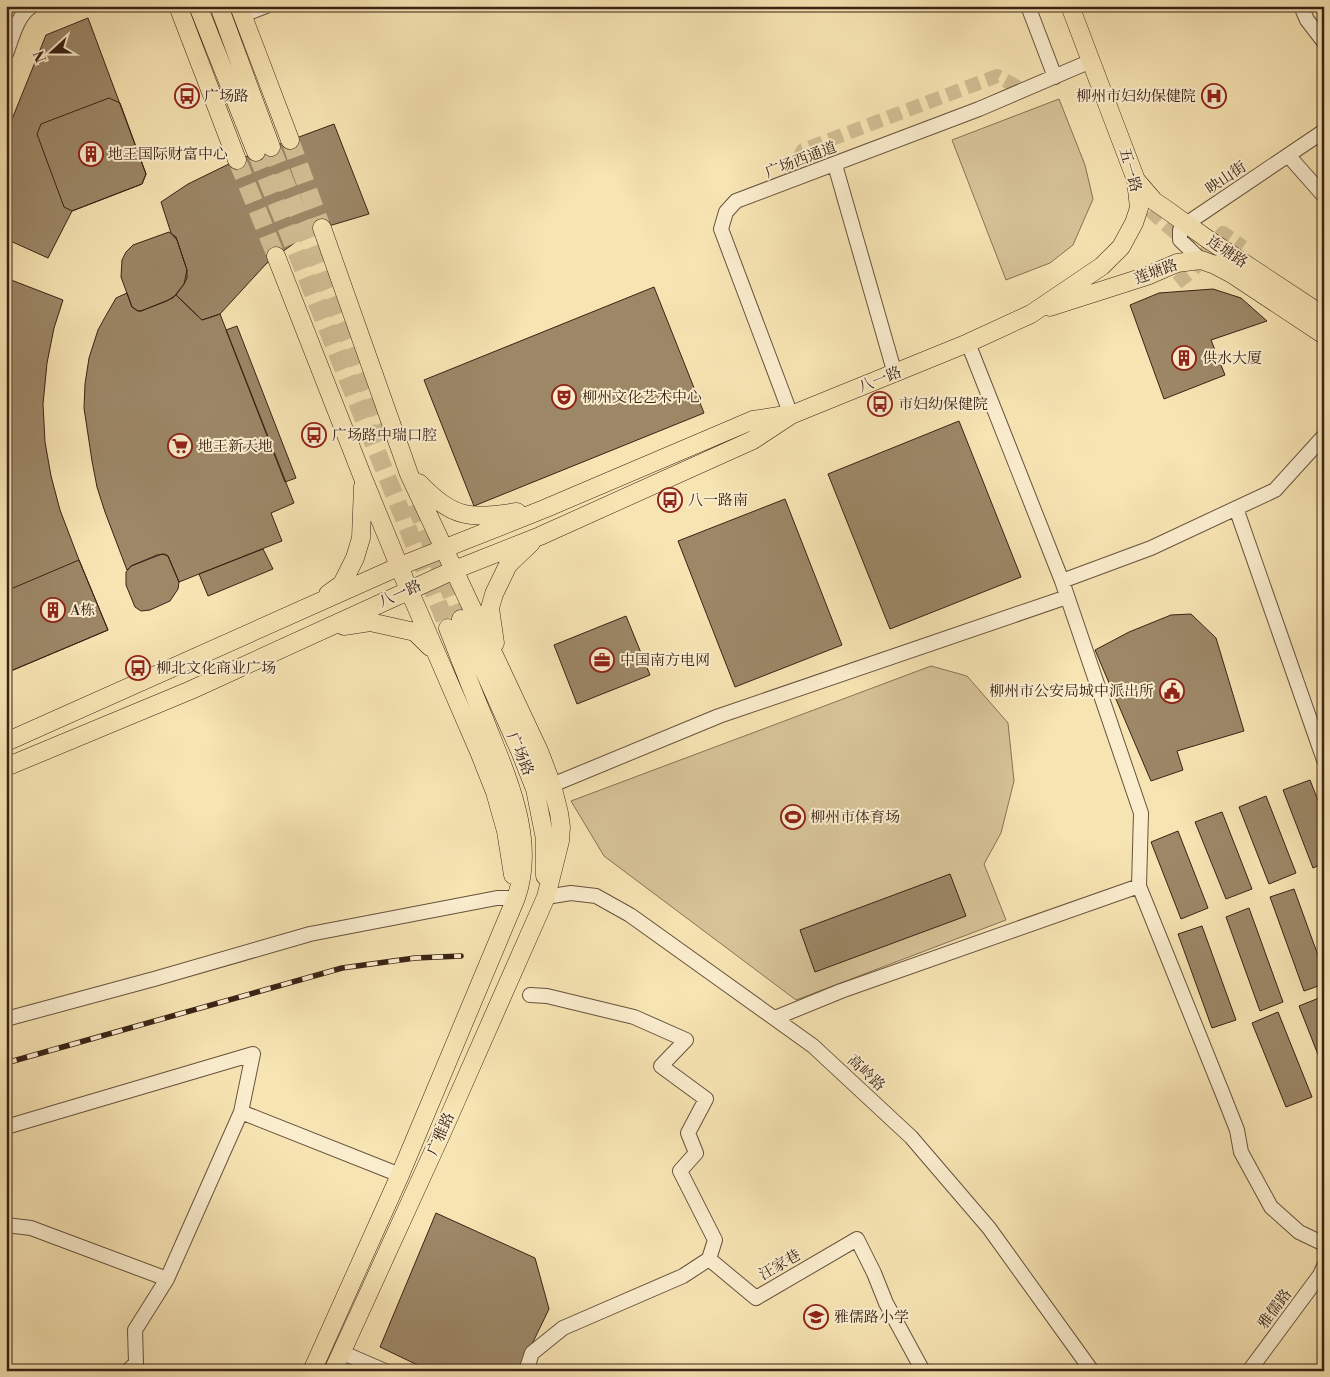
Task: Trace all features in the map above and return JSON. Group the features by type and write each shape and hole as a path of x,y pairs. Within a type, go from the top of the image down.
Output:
{"main road":[{"path":"178,6 237,160"},
{"path":"198,6 264,150 219,6"},
{"name":"五一路","path":"968,343 1031,314 1102,266 1120,247 1134,223 1139,208 1136,180 1070,6"},
{"path":"241,11 290,140"},
{"name":"连塘路","path":"1136,180 1154,201 1324,316"},
{"path":"322,228 409,474 499,668"},
{"path":"276,256 363,478 495,792 506,831 516,898"},
{"name":"莲塘路","path":"1031,314 1147,276 1176,263 1201,260 1232,274 1324,335"},
{"name":"八一路","path":"6,767 191,690 454,570 540,536 752,440 791,415 968,343"},
{"name":"八一路","path":"6,742 444,547 544,509 753,420 791,415"},
{"path":"409,474 435,500 461,514 491,516 544,509"},
{"path":"307,608 342,584 354,558 361,538 363,478"},
{"path":"499,668 490,608 494,594 508,565 540,536"},
{"path":"321,630 370,622 415,632 437,654"},
{"name":"广场路","path":"516,898 523,875 520,827 516,804 454,624 520,751 534,788 545,839 546,897"},
{"name":"广雅路","path":"333,1371 444,1128 546,897 560,841 559,813 552,785 523,716 499,668"},
{"name":"广雅路","path":"312,1371 400,1175 516,898"}],"street":[{"path":"6,54 18,21 28,8 32,6"},
{"path":"241,11 266,6"},
{"path":"1028,6 1055,77"},
{"path":"1301,6 1307,20 1324,42"},
{"name":"广场西通道","path":"791,415 721,229 726,212 736,201 979,109 1091,61"},
{"name":"映山街","path":"1186,224 1324,131"},
{"path":"1290,155 1324,196"},
{"path":"835,164 895,374"},
{"path":"1186,224 1180,230 1180,240 1201,260"},
{"path":"968,343 1062,581 1141,813 1139,886 1237,1130 1241,1152 1271,1207 1299,1232 1324,1244"},
{"path":"1062,581 1151,548 1275,490 1324,436"},
{"path":"1236,508 1324,760"},
{"path":"552,785 719,716 1067,597"},
{"path":"775,1018 842,992 1139,886"},
{"name":"高岭路","path":"546,897 571,893 596,896 637,921 813,1046 911,1137 989,1228 1092,1371"},
{"path":"6,1019 310,934 488,900 516,898"},
{"path":"526,1371 532,1353 563,1328 683,1276 708,1260 715,1240 680,1171 696,1152 688,1133 706,1099 661,1066 686,1040 634,1017 547,996 530,994"},
{"path":"6,1127 253,1054 241,1112 167,1279 135,1330 136,1363 128,1371"},
{"path":"241,1112 400,1175"},
{"path":"6,1225 31,1228 167,1279"},
{"name":"汪家巷","path":"708,1260 756,1298 857,1239 874,1272 886,1303 923,1371"},
{"name":"雅儒路","path":"1249,1371 1320,1275 1324,1266"},
{"path":"341,1352 385,1371"}],"shaded area":[{"path":"1059,99 1085,165 1093,199 1073,245 1050,263 1006,280 952,140"},
{"name":"柳州市体育场","path":"931,666 967,676 1008,723 1014,781 1001,833 984,864 1006,920 796,1000 604,856 571,801"}],"building":[{"path":"88,18 146,174 142,184 72,211 48,258 6,239 6,134 46,35"},
{"name":"地王国际财富中心","path":"109,98 120,103 146,174 142,184 72,211 64,207 37,134 41,124"},
{"path":"334,124 369,214 322,228 301,238 266,264 220,314 202,320 176,295 184,284 187,270 177,240 171,233 161,202 188,184 237,160"},
{"path":"169,232 176,237 187,270 187,278 173,298 138,311 132,307 121,277 122,260 126,252 133,245"},
{"path":"6,278 63,300 54,328 47,363 43,404 45,442 60,510 108,630 6,673"},
{"name":"柳州文化艺术中心","path":"654,287 704,413 474,506 424,380"},
{"name":"供水大厦","path":"1213,289 1241,298 1267,321 1211,340 1225,375 1164,399 1130,305 1159,293"},
{"name":"地王新天地","path":"127,293 132,307 138,311 167,301 176,295 202,320 220,314 294,503 271,513 282,541 179,582 168,556 165,554 157,555 131,566 127,570 105,512 97,487 92,461 84,408 89,358 98,330 116,298"},
{"path":"237,326 296,478 285,482 226,330"},
{"path":"959,421 1021,577 890,629 828,474"},
{"path":"785,499 842,645 735,687 678,541"},
{"path":"263,549 273,569 208,596 199,574"},
{"path":"162,554 168,556 179,582 178,589 170,601 150,610 141,611 135,607 126,585 126,572 131,566"},
{"name":"A栋","path":"79,560 108,630 6,673 6,591"},
{"name":"柳州市公安局城中派出所","path":"1191,614 1216,638 1244,731 1177,751 1183,770 1151,781 1095,650 1129,632 1171,615"},
{"name":"中国南方电网","path":"626,616 650,675 577,704 554,645"},
{"path":"1310,780 1324,816 1324,863 1313,868 1283,790"},
{"path":"1266,796 1296,873 1269,884 1239,807"},
{"path":"1222,812 1252,889 1226,899 1195,822"},
{"path":"1178,831 1208,908 1181,919 1151,842"},
{"path":"950,874 966,916 815,972 800,930"},
{"path":"1324,879 1324,897 1318,882"},
{"path":"1294,889 1324,972 1324,984 1304,991 1270,897"},
{"path":"1249,908 1283,1002 1260,1011 1226,917"},
{"path":"1202,926 1236,1020 1212,1028 1178,934"},
{"path":"1319,998 1324,1009 1324,1070 1299,1006"},
{"path":"1278,1012 1312,1097 1286,1107 1252,1023"},
{"path":"436,1213 535,1258 549,1309 519,1371 430,1371 380,1347"}],"tunnel":[{"path":"789,182 803,150 997,76 1023,90"},
{"path":"290,140 322,228"},
{"path":"271,147 386,433"},
{"path":"256,152 448,628"},
{"path":"237,160 276,256"},
{"path":"1136,195 1169,227 1208,253"},
{"path":"1177,283 1192,271 1223,233 1243,247"},
{"path":"415,504 461,619"}],"railway":[{"path":"6,1063 342,968 415,958 461,956"}],"place":[{"name":"广场路","path":"187,96"},
{"name":"柳州市妇幼保健院","path":"1214,96"},
{"name":"地王国际财富中心","path":"91,154"},
{"name":"供水大厦","path":"1184,358"},
{"name":"柳州文化艺术中心","path":"564,397"},
{"name":"市妇幼保健院","path":"880,404"},
{"name":"广场路中瑞口腔","path":"314,435"},
{"name":"地王新天地","path":"180,446"},
{"name":"八一路南","path":"670,500"},
{"name":"A栋","path":"53,610"},
{"name":"中国南方电网","path":"602,660"},
{"name":"柳北文化商业广场","path":"138,668"},
{"name":"柳州市公安局城中派出所","path":"1172,691"},
{"name":"柳州市体育场","path":"793,817"},
{"name":"雅儒路小学","path":"816,1317"}]}
